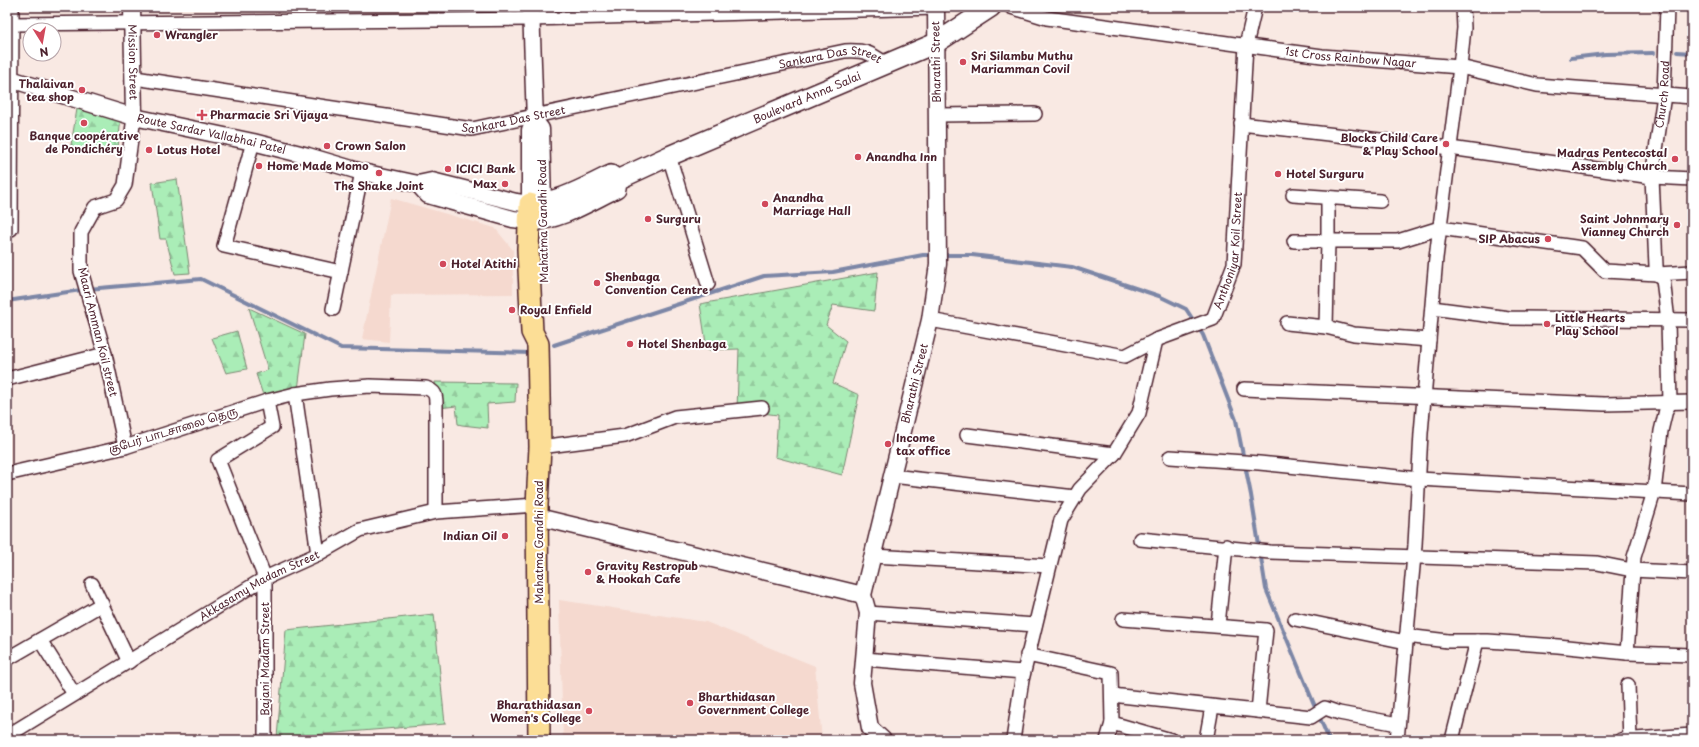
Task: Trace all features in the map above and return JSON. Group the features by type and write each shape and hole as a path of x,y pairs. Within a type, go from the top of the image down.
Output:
{"main road":[{"name":"Boulevard Anna Salai","path":"536,212 563,197 611,175 617,180 669,156 936,43 991,7"},
{"name":"Mahatma Gandhi Road","path":"536,212 542,248 545,333 538,344 540,447 538,511 539,740"}],"street":[{"path":"11,229 9,79 12,7"},
{"name":"1st Cross Rainbow Nagar","path":"1011,7 1047,18 1322,56 1460,67 1537,85 1692,97"},
{"name":"Anthoniyar Koil Street","path":"930,320 1125,356 1156,340 1213,319 1234,264 1246,45 1255,7"},
{"path":"1397,740 1414,557 1424,395 1440,228 1464,28 1463,7"},
{"name":"Church Road","path":"1667,7 1664,95 1652,177 1654,250 1657,274 1663,279 1668,321 1670,403"},
{"path":"12,24 132,14 531,13 936,8"},
{"name":"Bharathi Street","path":"864,595 930,320 938,264 936,8"},
{"name":"Mahatma Gandhi Road","path":"531,13 534,118 541,129 536,212"},
{"name":"Mission Street","path":"132,14 135,78 134,117"},
{"name":"Sankara Das Street","path":"135,78 472,129 534,118 846,51 870,53 886,64"},
{"name":"Route Sardar Vallabhai Patel","path":"9,79 134,117 253,142 362,172 418,184 428,195 513,218 536,212"},
{"path":"937,115 1035,114"},
{"name":"Maari Amman Koil street","path":"125,447 105,354 81,271 81,232 95,207 116,200 125,185 134,117"},
{"path":"1241,124 1450,148 1652,177 1692,179"},
{"path":"253,142 224,246 341,272"},
{"path":"669,156 708,284"},
{"path":"333,308 362,172"},
{"path":"1292,195 1380,201"},
{"path":"1326,327 1328,198"},
{"path":"1294,241 1398,241 1440,228 1582,248 1605,271 1657,274 1692,272"},
{"path":"1432,308 1509,318 1668,321 1692,320"},
{"path":"1287,323 1326,327 1354,334 1429,340"},
{"path":"1013,740 1023,672 1061,520 1080,489 1114,454 1140,413 1156,340"},
{"path":"7,379 105,354"},
{"name":"குபேர் பாடசாலை தெரு","path":"7,474 125,447 267,401 295,394 330,389 370,386 426,388 433,391 436,396 436,512"},
{"path":"1244,389 1424,395 1604,404 1692,402"},
{"path":"295,394 318,554"},
{"name":"Bajani Madam Street","path":"265,740 265,578 218,460 272,427 267,401"},
{"path":"1627,653 1634,557 1654,492 1661,431 1666,410 1670,403"},
{"path":"540,447 626,436 675,417 762,408"},
{"path":"967,435 1114,454"},
{"path":"1170,457 1419,479 1692,494"},
{"path":"892,476 1075,497"},
{"path":"538,511 864,595 868,613 862,683 870,728 883,740"},
{"name":"Akkasamy Madam Street","path":"7,736 265,578 318,554 360,530 436,512 538,511"},
{"path":"1140,539 1226,546 1270,552 1597,563 1632,570 1692,573"},
{"path":"1218,625 1226,546"},
{"path":"873,556 1049,566"},
{"path":"92,584 129,662"},
{"path":"7,659 102,604"},
{"path":"868,613 1035,625"},
{"path":"1123,619 1218,625 1266,630 1258,712"},
{"path":"1294,619 1406,639 1477,641 1558,646 1627,653 1692,654"},
{"path":"40,640 74,694"},
{"path":"1452,740 1477,641"},
{"path":"1027,655 1111,673 1112,723 1108,740"},
{"path":"864,659 1023,672"},
{"path":"1628,685 1627,740 1692,735"},
{"path":"1112,695 1311,717 1325,708 1398,724"},
{"path":"1206,740 1212,707"},
{"path":"1112,723 1165,739"}],"shaded area":[{"path":"391,198 495,228 513,250 513,294 391,295 389,342 362,339"},
{"name":"Bharthidasan Government College","path":"559,600 706,622 815,666 822,740 563,740"}],"green space":[{"path":"78,103 121,116 118,148 70,151"},
{"path":"177,179 190,273 175,274 166,239 160,239 152,183"},
{"path":"878,272 874,311 833,305 826,325 846,341 833,383 859,395 842,475 775,457 778,415 737,410 739,349 707,350 700,304"},
{"path":"249,308 305,334 298,390 264,398 256,374 268,370"},
{"path":"237,331 247,369 226,373 212,338"},
{"path":"435,382 516,383 515,402 487,404 488,428 458,424 456,406 439,408"},
{"path":"434,614 445,724 277,738 286,630"}],"waterway":[{"path":"1677,52 1692,53"},
{"path":"1571,58 1605,54 1653,53"},
{"path":"554,345 764,276 833,272 923,255 934,255"},
{"path":"941,255 972,255 1072,267 1159,296 1186,309 1203,335 1236,420 1251,495 1266,589 1329,740"},
{"path":"7,301 88,289 201,279 341,348 531,353"}],"place":[{"name":"Wrangler","path":"157,35"},
{"name":"Sri Silambu Muthu Mariamman Covil","path":"963,62"},
{"name":"Thalaivan tea shop","path":"82,90"},
{"name":"Pharmacie Sri Vijaya","path":"202,115"},
{"name":"Banque coopérative de Pondichéry","path":"84,123"},
{"name":"Blocks Child Care & Play School","path":"1446,144"},
{"name":"Crown Salon","path":"327,146"},
{"name":"Lotus Hotel","path":"149,150"},
{"name":"Anandha Inn","path":"858,157"},
{"name":"Madras Pentecostal Assembly Church","path":"1675,159"},
{"name":"Home Made Momo","path":"259,166"},
{"name":"ICICI Bank","path":"448,169"},
{"name":"The Shake Joint","path":"379,173"},
{"name":"Hotel Surguru","path":"1278,174"},
{"name":"Max","path":"505,184"},
{"name":"Anandha Marriage Hall","path":"765,204"},
{"name":"Surguru","path":"648,219"},
{"name":"Saint Johnmary Vianney Church","path":"1677,225"},
{"name":"SIP Abacus","path":"1548,239"},
{"name":"Hotel Atithi","path":"443,264"},
{"name":"Shenbaga Convention Centre","path":"597,283"},
{"name":"Royal Enfield","path":"512,310"},
{"name":"Little Hearts Play School","path":"1547,324"},
{"name":"Hotel Shenbaga","path":"630,344"},
{"name":"Income tax office","path":"888,444"},
{"name":"Indian Oil","path":"505,536"},
{"name":"Gravity Restropub & Hookah Cafe","path":"588,572"},
{"name":"Bharthidasan Government College","path":"690,703"},
{"name":"Bharathidasan Women's College","path":"589,711"}]}
